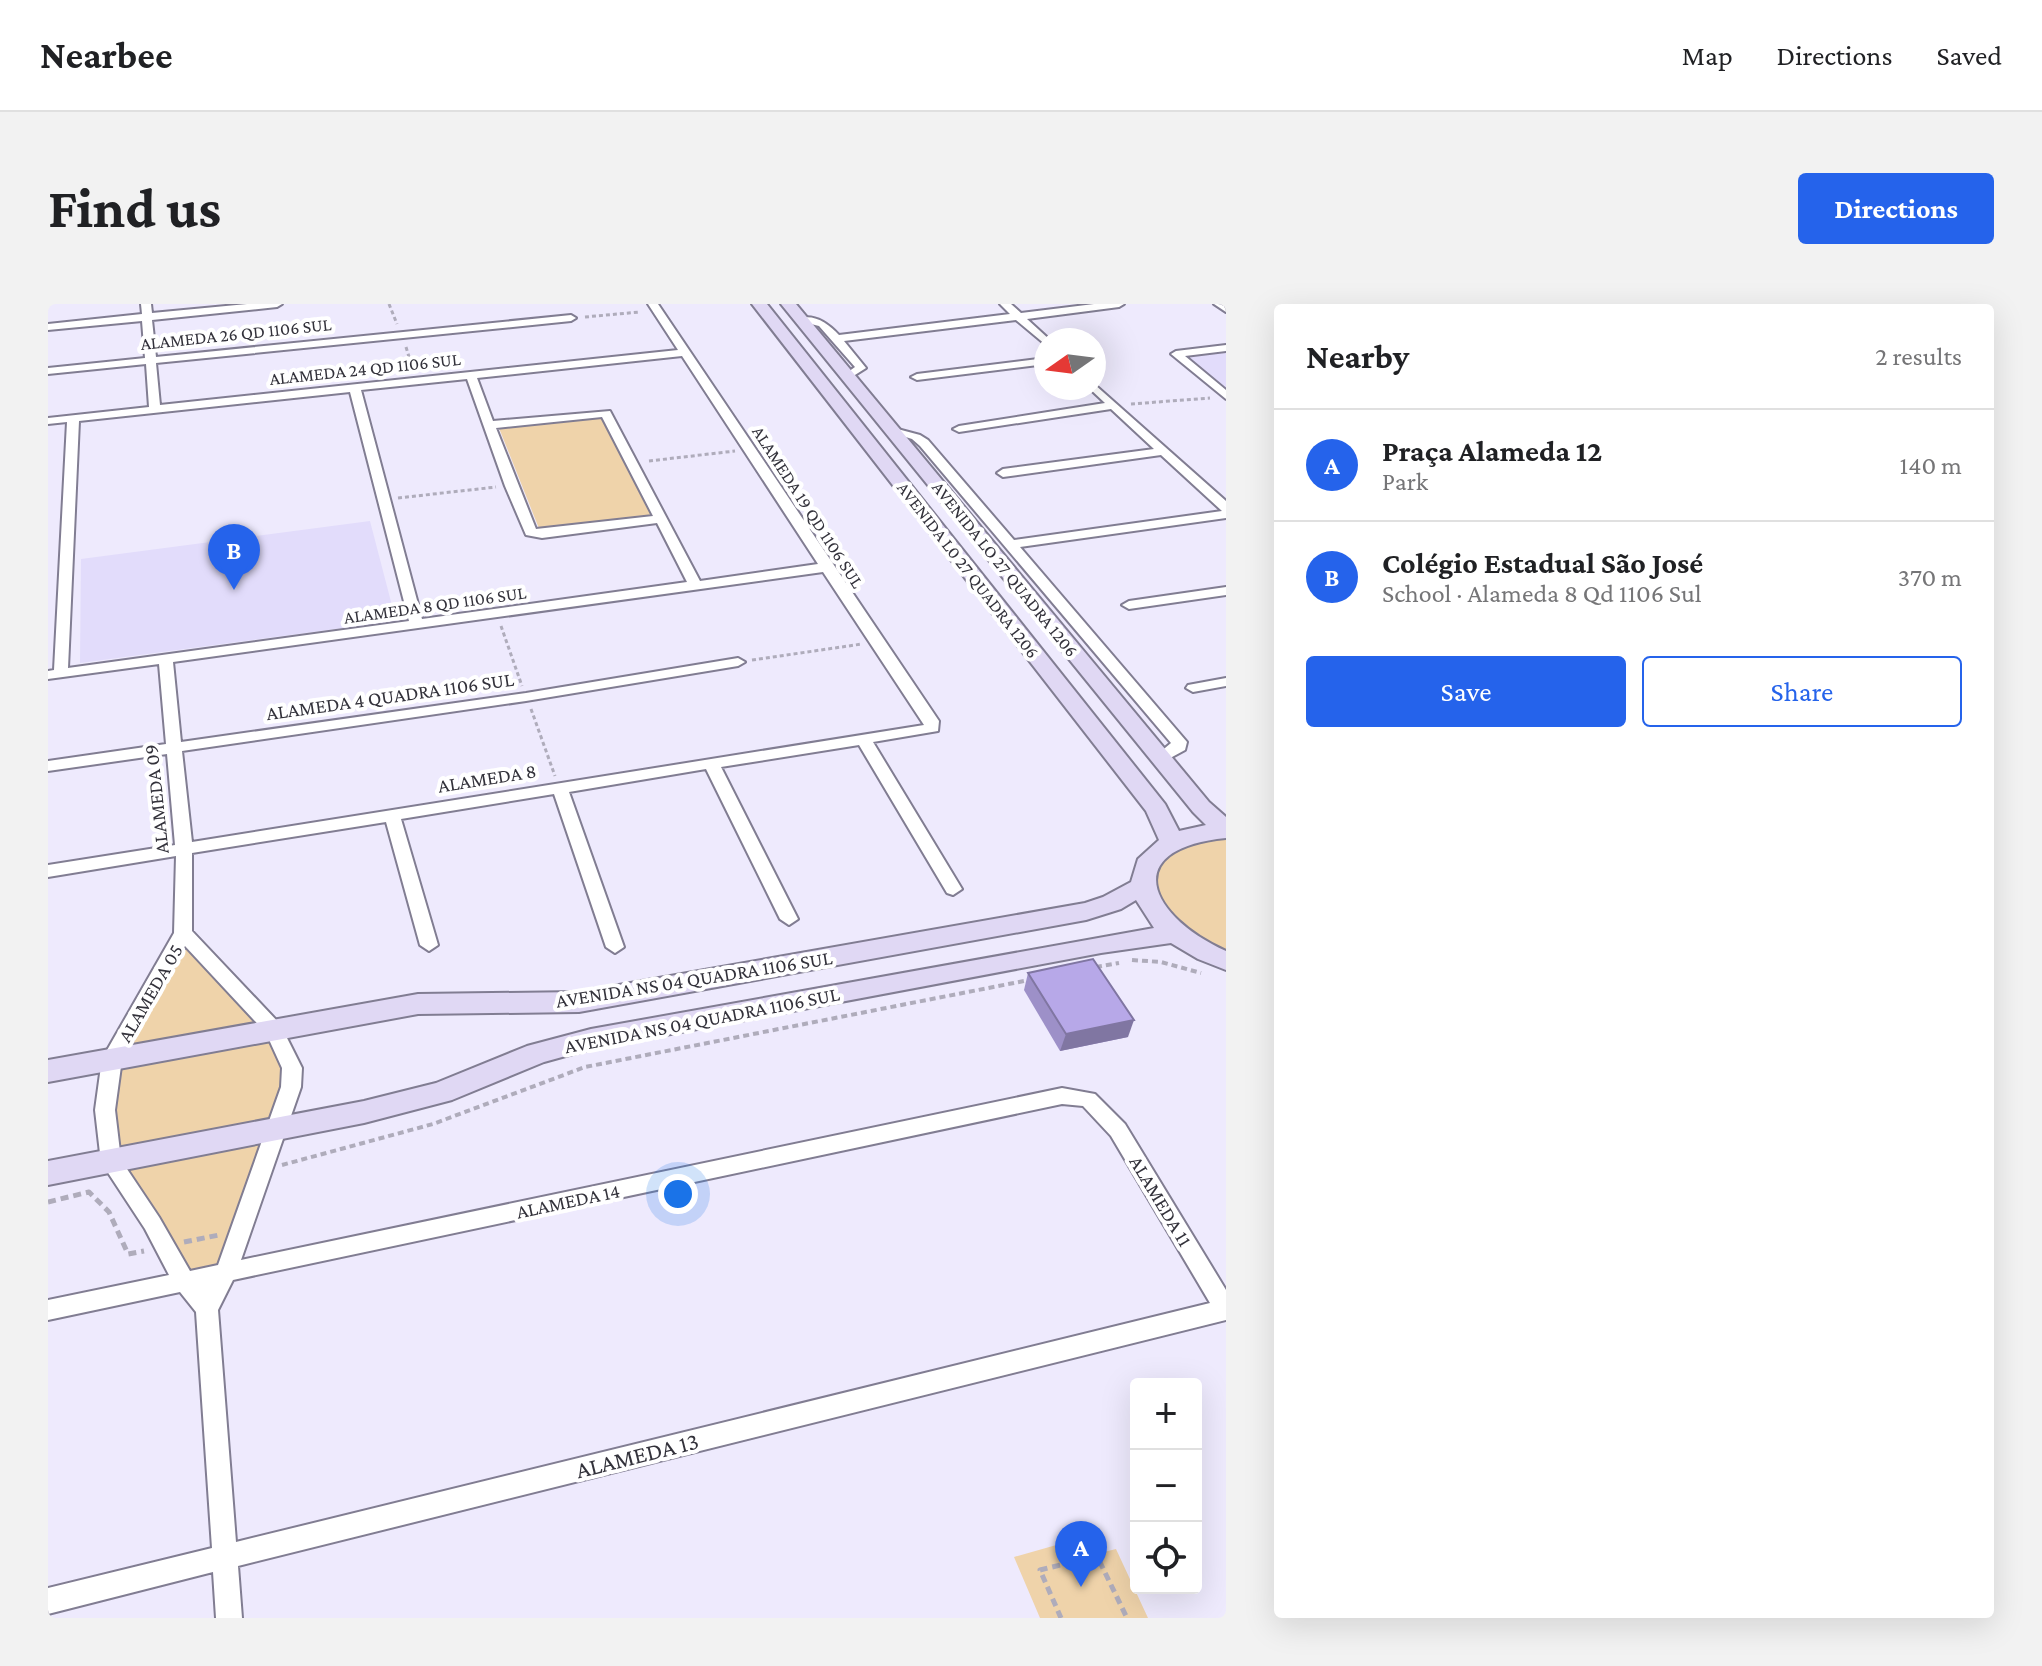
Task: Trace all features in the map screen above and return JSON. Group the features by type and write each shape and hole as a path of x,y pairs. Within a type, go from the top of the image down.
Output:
{"main road":[{"name":"AVENIDA L0 27 QUADRA 1206","path":"759,304 1157,809 1171,841"},
{"name":"AVENIDA LO 27 QUADRA 1206","path":"794,312 854,373 890,430 1201,807 1226,830"},
{"path":"1220,969 1175,934 1149,902 1144,885 1150,860 1171,841 1206,831 1226,830"},
{"name":"AVENIDA NS 04 QUADRA 1106 SUL","path":"48,1071 418,1004 579,1002 1086,911 1112,903 1144,885"},
{"name":"AVENIDA NS 04 QUADRA 1106 SUL","path":"48,1173 364,1112 442,1092 537,1053 591,1039 1101,944 1175,934"}],"street":[{"path":"146,304 155,410"},
{"path":"48,327 277,304"},
{"path":"1005,304 1034,331"},
{"path":"836,339 1119,304"},
{"path":"1219,304 1226,309"},
{"name":"ALAMEDA 19 QD 1106 SUL","path":"655,307 933,728"},
{"path":"794,312 822,323 836,339 854,373"},
{"name":"ALAMEDA 26 QD 1106 SUL","path":"48,371 571,318"},
{"path":"1226,348 1176,354 1226,396"},
{"name":"ALAMEDA 24 QD 1106 SUL","path":"48,421 685,352"},
{"path":"917,377 1034,362"},
{"path":"471,376 531,532 659,519"},
{"path":"355,389 417,625"},
{"path":"1106,398 1226,511"},
{"path":"959,429 1113,405"},
{"path":"489,425 606,413 696,586"},
{"path":"54,674 73,418"},
{"path":"890,430 916,437 924,443 1179,742 1180,747 1161,758"},
{"path":"1003,473 1163,451"},
{"path":"1012,544 1226,511"},
{"name":"ALAMEDA 8 QD 1106 SUL","path":"54,674 827,567"},
{"path":"1009,575 1034,571"},
{"path":"1129,605 1226,591"},
{"path":"1029,598 1053,593"},
{"name":"ALAMEDA 09","path":"166,660 184,850 183,933"},
{"name":"ALAMEDA 4 QUADRA 1106 SUL","path":"48,766 526,697 738,662"},
{"path":"1193,688 1226,682"},
{"name":"ALAMEDA 8","path":"48,871 933,728"},
{"path":"864,741 953,889"},
{"path":"712,765 789,919"},
{"path":"560,789 615,947"},
{"path":"392,815 429,945"},
{"name":"ALAMEDA 05","path":"183,933 273,1029 292,1068 291,1087 274,1128 226,1273 207,1309 184,1281 111,1162 105,1110 112,1059 183,933"},
{"name":"ALAMEDA 14","path":"48,1310 1062,1096 1088,1099"},
{"name":"ALAMEDA 11","path":"1088,1099 1118,1130 1226,1310"},
{"path":"207,1309 229,1618"},
{"name":"ALAMEDA 13","path":"48,1601 1226,1310"}],"path":[{"path":"571,318 655,307"},
{"path":"1113,405 1212,398"},
{"path":"632,463 750,450"},
{"path":"385,500 511,486"},
{"path":"738,662 876,642"},
{"path":"1088,969 1132,960 1220,969"},
{"path":"274,1167 362,1145 481,1106 527,1085 585,1067 1044,977"},
{"path":"48,1202 89,1192 102,1201 128,1254 240,1231"},
{"path":"1061,1618 1040,1570 1097,1556 1127,1618"}],"shaded area":[{"path":"1226,352 1226,392 1184,357"},
{"path":"602,417 653,517 540,531 499,428"},
{"path":"370,521 396,621 80,663 81,559"},
{"path":"1226,830 1226,953 1175,934 1144,885 1159,849"},
{"path":"183,933 273,1029 292,1068 207,1309 111,1162 132,1157 107,1137 107,1087"},
{"path":"1095,1534 1104,1552 1116,1549 1130,1579 1130,1594 1137,1594 1148,1618 1040,1618 1014,1557"}],"building":[{"path":"1093,959 1134,1020 1066,1034 1028,973"}],"place":[{"name":"Colégio Estadual São José","path":"234,590"},
{"name":"Praça Alameda 12","path":"1081,1587"}]}
